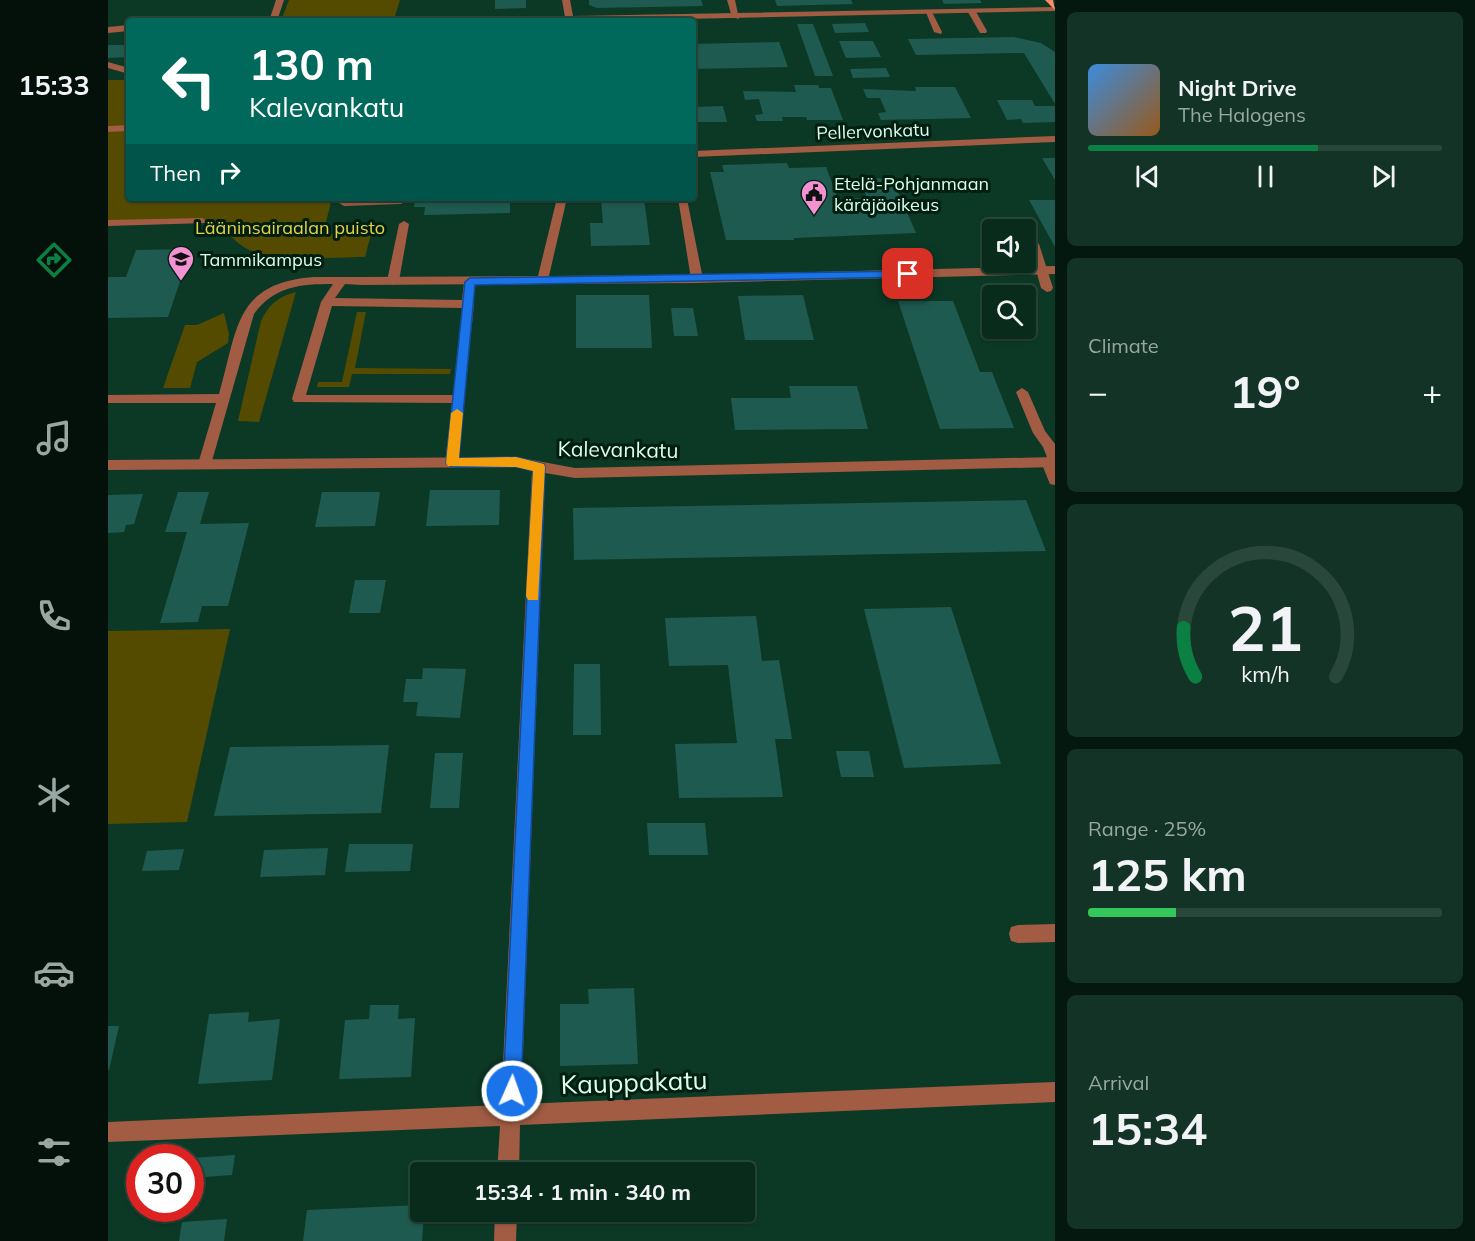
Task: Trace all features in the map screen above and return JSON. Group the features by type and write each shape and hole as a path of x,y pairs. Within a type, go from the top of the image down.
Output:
{"main road":[{"path":"1049,0 1055,9"}],"street":[{"path":"274,18 280,0"},
{"path":"566,0 570,18"},
{"path":"731,0 736,16"},
{"path":"625,18 1055,9"},
{"path":"928,12 939,32"},
{"path":"972,12 983,31"},
{"path":"108,30 126,28"},
{"path":"108,65 126,70"},
{"path":"108,129 126,128"},
{"name":"Pellervonkatu","path":"696,154 1055,139"},
{"path":"344,203 401,201"},
{"path":"542,281 561,201"},
{"path":"682,201 697,279"},
{"path":"108,223 202,221"},
{"path":"393,282 404,224"},
{"path":"1036,253 1047,288"},
{"path":"205,464 248,313 255,301 267,291 290,283 697,279 1055,270"},
{"path":"342,281 327,302 298,399 459,399"},
{"path":"452,463 470,282"},
{"path":"327,302 468,304"},
{"path":"1022,392 1039,433 1048,446 1055,480"},
{"path":"108,399 224,398"},
{"name":"Kalevankatu","path":"108,465 516,462 575,473 1052,462"},
{"path":"509,1162 539,467"},
{"path":"1018,934 1055,933"},
{"name":"Kauppakatu","path":"108,1132 1055,1092"},
{"path":"505,1241 506,1222"}],"green space":[{"path":"289,0 400,0 395,16 282,18"},
{"name":"Lääninsairaalan puisto","path":"108,80 126,80 126,201 331,201 323,234 371,234 365,257 293,258 265,255 249,250 231,236 221,222 108,224"},
{"path":"296,292 259,422 238,421 261,321 275,302"},
{"path":"357,312 366,312 355,368 451,369 450,374 352,374 349,387 317,387 318,382 342,382"},
{"path":"224,313 229,334 228,343 197,362 190,388 163,388 185,325 197,325"},
{"path":"230,629 187,822 108,824 108,631"}],"building":[{"path":"495,0 526,0 526,8 495,9"},
{"path":"589,0 701,0 703,6 597,8 589,5"},
{"path":"775,0 851,0 853,4 777,6"},
{"path":"942,0 980,0 982,3 944,4"},
{"path":"865,23 869,32 835,33 832,24"},
{"path":"797,24 813,24 833,76 815,76"},
{"path":"1014,37 1041,43 1055,52 1055,104 1024,53 916,55 908,39"},
{"path":"839,41 873,41 881,57 846,58"},
{"path":"779,42 788,67 696,69 696,44"},
{"path":"108,45 126,45 126,57 108,58"},
{"path":"886,68 890,77 853,78 850,69"},
{"path":"794,85 818,85 819,88 831,88 843,120 782,117 783,121 757,121 755,115 763,114 759,99 745,100 743,91 796,92"},
{"path":"915,87 955,87 971,118 881,120 878,113 886,112 880,98 867,98 863,89 916,91"},
{"path":"997,100 1032,100 1035,106 1055,106 1055,122 1023,123 1021,119 1007,120"},
{"path":"723,106 727,122 696,122 696,107"},
{"path":"1042,158 1055,158 1055,180"},
{"name":"Etelä-Pohjanmaan käräjäoikeus","path":"787,163 789,168 826,167 838,199 867,198 859,179 892,178 916,233 794,238 794,240 726,240 710,172 724,172 722,165"},
{"path":"1029,200 1055,200 1055,247"},
{"path":"415,201 510,201 510,213 424,215 425,207 414,207"},
{"path":"601,201 644,201 650,245 591,246 590,223 603,223"},
{"path":"191,249 168,317 108,318 108,277 126,277 136,250"},
{"path":"576,295 649,295 652,348 576,348"},
{"path":"803,295 814,340 745,340 738,296"},
{"path":"898,301 953,301 980,372 992,372 1014,428 940,429"},
{"path":"671,308 693,308 698,336 674,336"},
{"path":"789,386 857,386 868,429 735,430 731,398 791,398"},
{"path":"430,490 500,490 499,525 426,526"},
{"path":"178,492 209,492 200,524 249,523 228,606 202,606 198,622 160,623 187,532 165,532"},
{"path":"322,492 380,492 375,526 315,527"},
{"path":"143,494 134,524 126,525 124,532 108,533 108,495"},
{"path":"1026,500 1046,551 574,560 573,508"},
{"path":"355,580 386,580 380,613 349,613"},
{"path":"951,607 1001,764 904,768 864,609"},
{"path":"756,616 762,661 779,660 792,739 775,739 783,797 679,798 675,744 737,743 728,665 669,666 665,618"},
{"path":"574,664 600,664 601,735 573,735"},
{"path":"423,668 466,669 460,718 416,716 418,702 403,702 406,679 422,679"},
{"path":"389,745 381,813 214,816 230,747"},
{"path":"836,751 869,751 874,777 841,777"},
{"path":"435,753 463,753 459,808 430,808"},
{"path":"647,823 705,823 708,855 649,855"},
{"path":"349,844 413,844 410,871 345,872"},
{"path":"328,848 325,875 260,877 264,850"},
{"path":"184,849 179,870 142,871 147,851"},
{"path":"634,988 638,1064 560,1066 560,1004 589,1004 588,989"},
{"path":"370,1005 399,1005 398,1019 415,1018 411,1077 339,1079 345,1020 369,1019"},
{"path":"249,1012 248,1022 280,1019 272,1080 198,1084 209,1014"},
{"path":"108,1026 119,1026 109,1070 108,1070"},
{"path":"235,1155 232,1175 204,1177 204,1157"},
{"path":"410,1205 410,1222 423,1222 422,1241 303,1241 307,1210"},
{"path":"227,1219 224,1241 179,1241 182,1222"}],"slow traffic":[{"path":"457,413 452,463 516,462 539,467 533,596"}],"place":[{"name":"Etelä-Pohjanmaan käräjäoikeus","path":"814,216"},
{"name":"Tammikampus","path":"181,282"}],"route":[{"path":"512,1091 539,467 516,462 452,463 470,282 908,274"}]}
